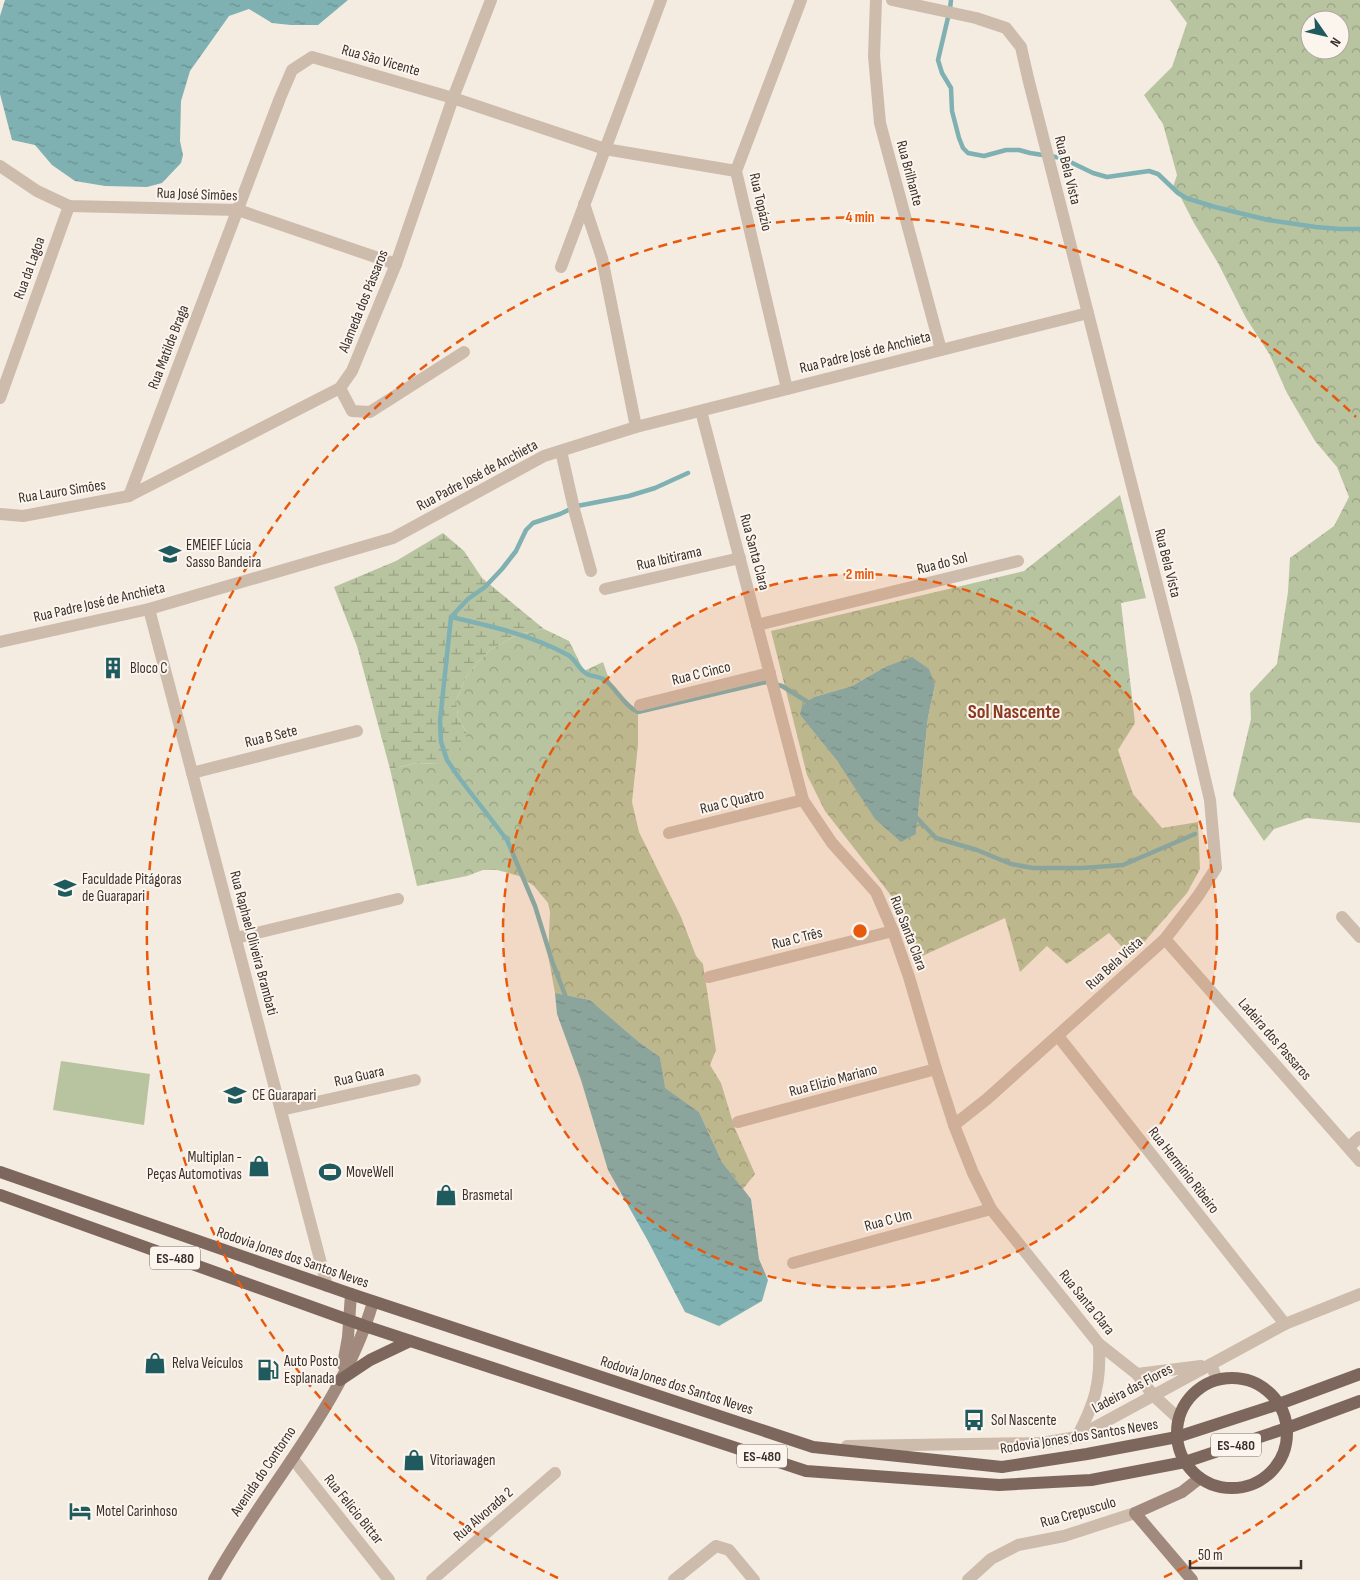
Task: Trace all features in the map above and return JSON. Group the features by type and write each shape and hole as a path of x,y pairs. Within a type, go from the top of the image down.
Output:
{"main road":[{"name":"Rodovia Jones dos Santos Neves","path":"0,1172 373,1302 813,1447 1002,1467 1088,1454 1177,1436 1327,1388 1360,1374"},
{"name":"ES-480","path":"0,1195 365,1326 806,1471 999,1485 1091,1480 1185,1462 1360,1401"},
{"name":"Avenida do Contorno","path":"340,1380 348,1337 351,1294"},
{"name":"Avenida do Contorno","path":"214,1580 227,1556 267,1494 293,1459 340,1380 358,1346 373,1302"},
{"path":"340,1380 370,1360 410,1341"},
{"path":"1233,1378 1250,1381 1269,1392 1284,1413 1287,1428 1286,1444 1280,1460 1273,1470 1258,1482 1241,1488 1216,1486 1200,1478 1185,1462 1180,1452 1177,1436 1179,1418 1191,1397 1203,1387 1217,1380 1233,1378"},
{"name":"Rua Crepusculo","path":"1135,1512 1182,1492 1200,1478"},
{"path":"1135,1512 1192,1580"}],"street":[{"name":"Alameda dos Pássaros","path":"340,388 352,370 396,264 454,98 491,0"},
{"path":"561,267 660,0"},
{"name":"Rua Topázio","path":"787,389 736,171 801,0"},
{"name":"Rua Brilhante","path":"876,0 874,56 880,123 941,350"},
{"name":"Rua Bela Vista","path":"892,0 976,18 1006,28 1021,47 1186,698 1210,800 1216,868 1198,896 1165,939 987,1100 954,1125"},
{"name":"Rua São Vicente","path":"238,210 292,70 312,58 454,98 605,149 736,171"},
{"name":"Rua José Simões","path":"0,166 37,191 69,206 238,210 396,264"},
{"path":"584,204 602,258 636,427"},
{"name":"Rua da Lagoa","path":"0,398 69,206"},
{"name":"Rua Matilde Braga","path":"129,496 238,210"},
{"name":"Rua Padre José de Anchieta","path":"0,642 149,609 393,538 544,456 636,427 1088,313"},
{"path":"129,496 340,388 352,411 370,412 464,352"},
{"name":"Rua Santa Clara","path":"701,411 803,800 832,843 876,892 893,931 909,977 954,1125 973,1173 991,1209 1098,1344 1137,1374 1154,1395 1179,1418"},
{"path":"561,451 591,572"},
{"name":"Rua Lauro Simões","path":"0,514 23,516 129,496"},
{"name":"Rua Ibitirama","path":"605,589 740,558"},
{"name":"Rua do Sol","path":"757,624 1018,561"},
{"name":"Rua Raphael Oliveira Brambati","path":"149,609 327,1286"},
{"name":"Rua C Cinco","path":"640,705 770,673"},
{"name":"Rua B Sete","path":"192,773 357,731"},
{"name":"Rua C Quatro","path":"669,833 803,800"},
{"path":"236,938 398,899"},
{"path":"1342,917 1360,937"},
{"name":"Rua C Três","path":"709,977 893,931"},
{"name":"Ladeira dos Passaros","path":"1165,939 1360,1161"},
{"name":"Rua Herminio Ribeiro","path":"1058,1036 1285,1324"},
{"name":"Rua Elizio Mariano","path":"738,1122 936,1069"},
{"name":"Rua Guara","path":"281,1110 415,1080"},
{"path":"1349,1147 1360,1138"},
{"name":"Rua C Um","path":"793,1263 991,1209"},
{"name":"Ladeira das Flores","path":"813,1447 1041,1443 1077,1437 1285,1324 1360,1294"},
{"path":"1077,1437 1092,1408 1097,1387 1100,1361 1098,1344"},
{"path":"1137,1374 1211,1364 1217,1380"},
{"name":"Rua Felicio Bittar","path":"293,1459 390,1580"},
{"name":"Rua Alvorada 2","path":"432,1580 555,1473"},
{"name":"Rua Crepusculo","path":"968,1580 991,1559 1018,1545 1064,1536 1135,1512"},
{"path":"674,1580 716,1546 728,1550 754,1580"}],"green space":[{"path":"1170,0 1360,0 1360,823 1307,818 1274,829 1264,841 1233,795 1251,719 1250,693 1277,664 1288,592 1290,558 1334,526 1349,497 1337,467 1315,441 1287,393 1270,355 1246,318 1218,263 1179,194 1173,187 1177,175 1163,124 1144,95 1172,67 1187,23"},
{"path":"1120,495 1146,598 1121,603 1135,723 1118,750 1133,794 1162,828 1198,822 1200,869 1187,893 1131,957 1109,933 1067,964 1047,946 1020,972 1005,918 920,957 893,898 825,811 807,775 771,631 1024,571","holes":["885,667 935,685 928,717 916,834 838,762 800,715 814,697 852,686"]},
{"path":"443,533 464,551 482,578 544,629 519,634 490,650 466,677 456,700 458,717 466,732 466,739 454,756 437,764 417,763 390,769 357,646 334,587 396,561"},
{"path":"544,629 569,641 584,671 603,662 612,688 638,713 638,745 632,802 639,832 681,917 696,956 703,964 716,1050 710,1065 721,1083 734,1126 755,1174 743,1189 722,1162 699,1112 664,1088 660,1057 639,1042 590,1000 555,993 548,955 550,912 548,903 534,886 519,876 497,870 483,870 467,876 417,886 390,769 417,763 437,764 466,732 458,717 456,700 466,677 490,650 519,634"},
{"path":"61,1061 150,1074 144,1125 53,1110"}],"water":[{"path":"5,0 348,0 318,25 272,23 249,9 229,16 190,71 181,101 180,141 183,155 181,163 162,183 147,187 105,186 75,181 52,165 35,145 12,140 0,94 0,16"},
{"path":"912,657 929,669 935,685 928,717 916,834 901,842 875,819 838,762 800,715 802,706 814,697 852,686 885,667"},
{"path":"555,993 590,1000 639,1042 660,1057 665,1088 699,1112 722,1162 751,1199 759,1259 768,1280 762,1301 719,1326 685,1312 608,1170 581,1080 557,1014"}],"waterway":[{"path":"951,0 938,60 942,73 951,88 952,111 959,138 963,148 968,153 984,156 1006,150 1019,150 1062,158 1093,173 1107,177 1149,171 1158,174 1186,198 1215,207 1268,220 1316,227 1360,229"},
{"path":"567,1000 552,961 535,906 507,840 447,760 441,742 440,721 451,617 502,569 516,551 526,530 533,523 577,506 629,496 655,488 688,473"},
{"path":"451,617 525,637 568,655 584,672 605,680 629,706 638,712 766,682 782,686 811,704"},
{"path":"915,816 936,838 977,850 1011,864 1033,868 1083,868 1123,865 1195,834"}],"place":[{"name":"EMEIEF Lúcia Sasso Bandeira","path":"170,554"},
{"name":"Bloco C","path":"113,668"},
{"name":"Faculdade Pitágoras de Guarapari","path":"65,888"},
{"name":"CE Guarapari","path":"235,1095"},
{"name":"Multiplan - Peças Automotivas","path":"259,1166"},
{"name":"MoveWell","path":"330,1172"},
{"name":"Brasmetal","path":"446,1195"},
{"name":"Relva Veículos","path":"155,1363"},
{"name":"Auto Posto Esplanada","path":"268,1370"},
{"name":"Sol Nascente","path":"974,1420"},
{"name":"Vitoriawagen","path":"414,1460"},
{"name":"Motel Carinhoso","path":"80,1511"}],"district":[{"name":"Sol Nascente","path":"1014,711"}]}
